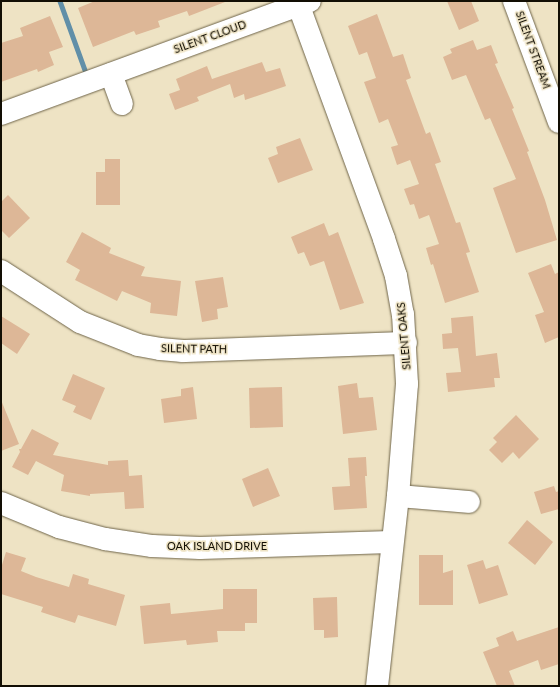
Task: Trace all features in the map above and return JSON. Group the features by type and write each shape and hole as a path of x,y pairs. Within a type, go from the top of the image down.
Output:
{"street":[{"name":"SILENT STREAM","path":"514,1 559,122"},
{"name":"SILENT CLOUD","path":"1,114 302,2"},
{"name":"SILENT OAKS","path":"302,2 384,239 396,276 404,314 407,384 398,496 391,542 377,686"},
{"path":"111,74 122,104"},
{"name":"SILENT PATH","path":"1,271 80,322 138,345 160,349 205,350 406,343"},
{"path":"398,496 469,502"},
{"name":"OAK ISLAND DRIVE","path":"1,503 59,527 105,539 152,546 200,548 391,542"}],"building":[{"path":"95,1 225,2 189,16 187,11 158,21 160,27 136,35 134,31 93,47 78,8"},
{"path":"447,1 471,1 479,21 459,30"},
{"path":"377,14 393,57 403,54 411,78 406,80 426,134 430,132 441,162 435,164 456,223 460,222 470,252 466,253 479,292 445,303 433,264 431,265 426,248 439,244 429,215 419,219 414,204 410,205 404,189 419,184 410,160 397,165 391,147 398,145 388,119 379,123 364,82 376,78 367,52 359,55 348,26"},
{"path":"50,16 63,47 49,52 54,65 38,72 37,69 1,82 1,43 23,36 20,28"},
{"path":"473,40 477,50 491,45 498,63 495,64 514,108 512,109 529,151 527,152 545,200 557,240 516,253 493,188 516,179 490,118 485,120 466,75 452,80 443,57 452,53 450,49"},
{"path":"262,62 266,72 280,68 286,86 245,100 244,94 234,98 230,84 197,97 199,101 175,110 169,94 180,90 176,79 207,66 212,79"},
{"path":"300,138 313,170 278,183 268,158 278,154 276,147"},
{"path":"105,159 120,159 120,205 96,205 96,172 105,172"},
{"path":"8,195 30,218 9,238 1,230 1,202"},
{"path":"324,223 329,236 338,232 364,303 340,310 324,261 310,266 304,252 298,254 291,237"},
{"path":"82,232 111,248 109,253 145,267 141,276 181,281 177,316 150,313 151,303 122,291 117,301 75,280 80,270 66,262"},
{"path":"551,264 555,274 559,272 559,337 545,343 535,315 544,312 528,273"},
{"path":"223,277 228,307 217,309 218,319 202,322 195,281"},
{"path":"1,316 30,334 17,354 1,343"},
{"path":"473,316 476,356 497,353 500,378 494,378 495,387 448,392 446,373 461,372 458,348 443,349 442,334 452,333 451,318"},
{"path":"73,374 105,388 91,420 73,412 76,406 62,400"},
{"path":"357,383 359,398 373,397 377,430 343,434 338,386"},
{"path":"193,387 197,419 164,423 161,399 181,396 181,389"},
{"path":"282,387 283,427 250,428 249,388"},
{"path":"1,400 19,444 1,451"},
{"path":"516,415 539,439 519,459 513,452 502,463 489,450 497,442 493,438"},
{"path":"32,429 59,443 53,455 108,465 108,461 128,460 129,476 142,475 144,508 125,509 124,492 90,494 90,496 61,491 64,475 36,461 28,475 12,467 20,452 19,449 21,449"},
{"path":"366,457 367,476 365,476 367,508 334,510 332,487 350,486 348,458"},
{"path":"268,468 280,496 253,507 242,479"},
{"path":"554,486 556,492 559,491 559,509 541,514 534,492"},
{"path":"527,520 553,542 535,565 508,543"},
{"path":"6,552 26,558 21,571 36,577 69,587 73,574 89,579 88,584 125,595 116,626 78,615 75,623 41,612 43,607 1,594 1,568"},
{"path":"419,555 443,555 443,573 453,570 453,605 419,605"},
{"path":"483,560 486,569 498,565 508,595 479,604 467,565"},
{"path":"223,589 257,589 257,623 245,623 245,631 217,631 218,642 187,645 186,640 144,644 140,606 170,603 171,614 223,609"},
{"path":"337,597 338,637 324,638 324,630 314,630 313,598"},
{"path":"559,627 559,664 541,670 538,660 509,671 515,686 497,686 483,652 499,646 496,638 513,631 517,641"}],"waterway":[{"path":"60,1 86,73"}]}
